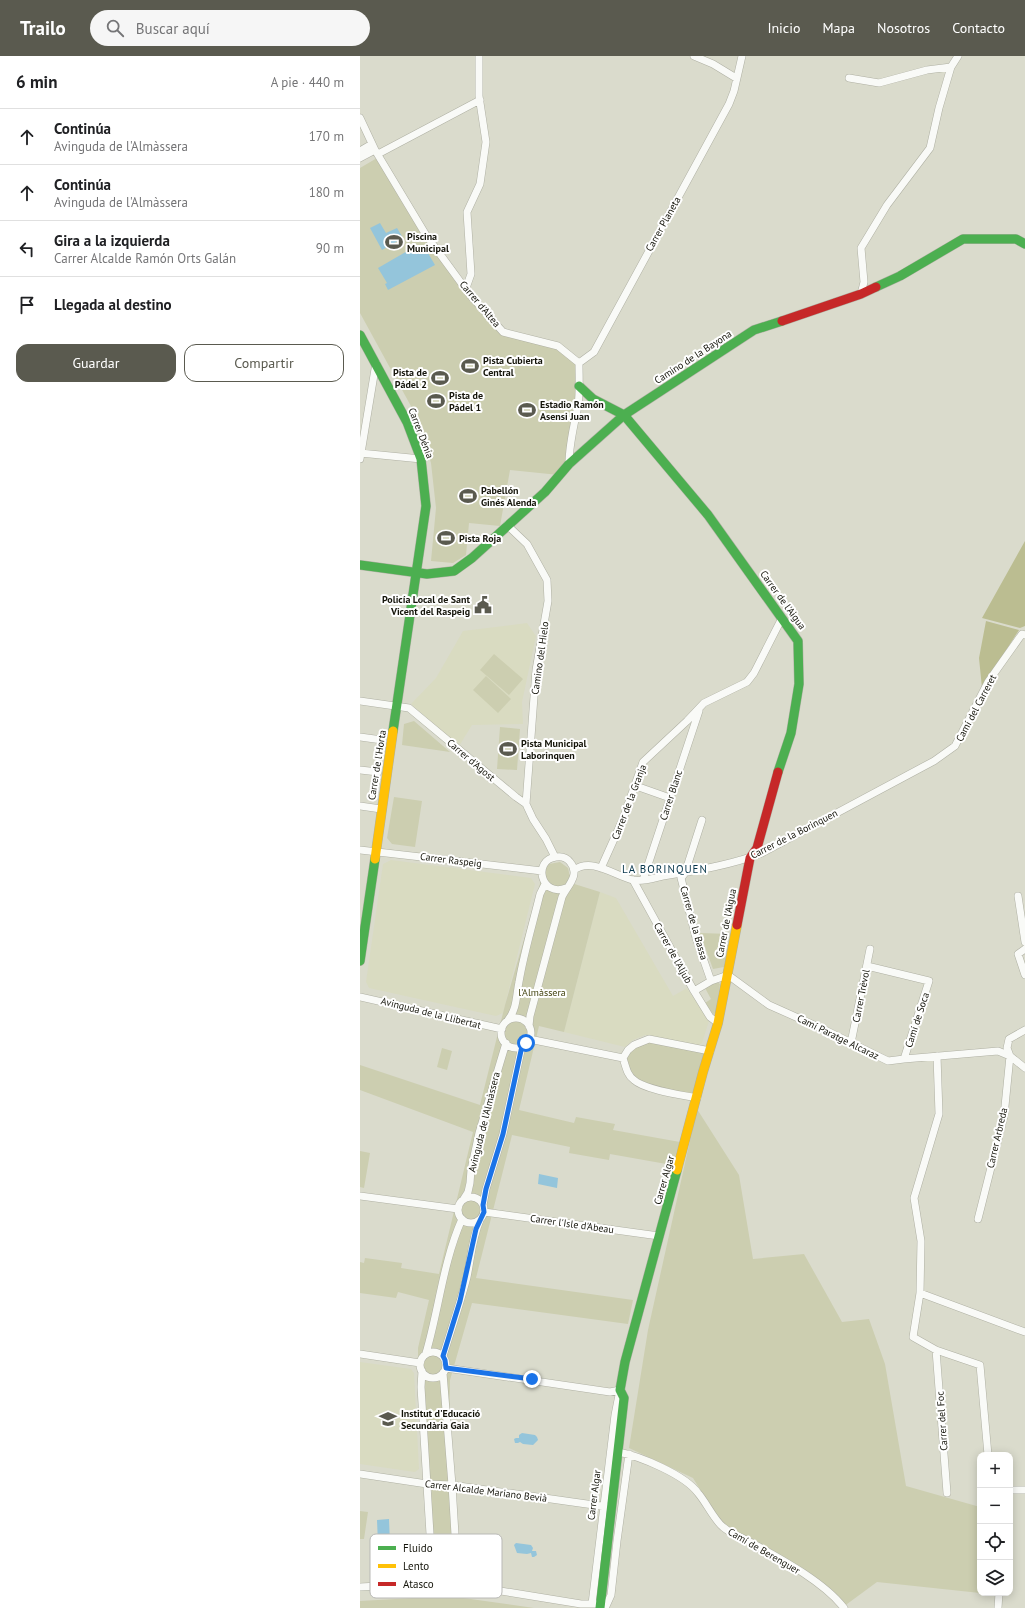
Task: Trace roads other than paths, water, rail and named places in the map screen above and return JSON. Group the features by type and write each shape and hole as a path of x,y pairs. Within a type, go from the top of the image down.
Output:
{"street":[{"path":"466,288 471,274 467,212 480,184 486,142 480,100 479,56"},
{"path":"694,56 713,64 736,78"},
{"name":"Carrer Planeta","path":"579,363 594,352 729,104 734,91 742,56"},
{"path":"861,294 864,282 861,248 887,205 930,148 939,108 951,67 958,56"},
{"path":"849,78 879,83 927,70 951,67"},
{"path":"360,158 480,100"},
{"name":"Carrer d'Altea","path":"360,118 375,150 426,235 466,288 503,332 558,346 579,363"},
{"path":"360,151 375,150"},
{"name":"Camino de la Bayona","path":"360,565 427,574 440,574 454,571 472,558 545,492 569,464 624,415 754,330 861,294 900,276 963,239 1016,239 1025,244"},
{"name":"Carrer Dénia","path":"360,335 407,422 421,460 426,506 417,572"},
{"path":"376,363 360,455 421,460"},
{"path":"569,464 569,448 578,405 579,363"},
{"path":"579,386 593,399 624,415"},
{"name":"Carrer de l'Aigua","path":"624,415 708,515 798,641 798,684 796,709 791,733 770,799 757,848 750,858 728,975"},
{"name":"Camino del Hielo","path":"507,525 527,544 547,580 548,601 536,670 526,804"},
{"name":"Carrer de l'Horta","path":"360,961 396,706 417,572"},
{"name":"Carrer de la Granja","path":"601,868 623,819 636,786 643,762 700,709 704,703 747,682 754,673 782,618"},
{"name":"Camí del Carreret","path":"955,746 988,682 1024,633"},
{"name":"Carrer d'Agost","path":"360,701 409,708 526,804 555,857"},
{"name":"Carrer Blanc","path":"643,880 700,709"},
{"path":"360,737 382,740"},
{"name":"Carrer de la Borinquen","path":"574,870 588,865 601,868 633,880 643,880 684,873 750,858 934,761 955,746"},
{"path":"360,770 378,772"},
{"path":"636,786 670,798"},
{"path":"360,806 381,809"},
{"name":"Carrer de la Bassa","path":"702,820 681,878 696,938 711,981"},
{"name":"Carrer Raspeig","path":"360,850 542,871"},
{"path":"555,857 568,860 574,870 572,883 566,888 559,890 551,888 546,884 542,876 542,871 547,861 555,857"},
{"name":"Carrer de l'Aljub","path":"633,880 694,991 710,1017 718,1023"},
{"path":"546,884 540,894 536,909 518,982 516,1004 513,1014 502,1029 502,1035 506,1044 515,1047 522,1046 529,1039 531,1033 529,1026 530,1016 566,888"},
{"path":"1018,896 1025,942"},
{"name":"Carrer Trèvol","path":"852,1043 870,949"},
{"path":"1025,949 1018,954 1025,975"},
{"name":"Camí de Soca","path":"867,966 929,981 904,1059"},
{"path":"694,991 711,981 728,975"},
{"name":"Carrer Algar","path":"597,1605 608,1507 615,1416 625,1362 718,1023 728,975"},
{"name":"Camí Paratge Alcaraz","path":"728,975 768,1005 888,1061 998,1051 1010,1056 1025,1068"},
{"name":"Avinguda de la Llibertat","path":"360,997 412,1008 495,1029 502,1029"},
{"path":"508,1020 517,1018 523,1020 529,1026"},
{"name":"Carrer Arbreda","path":"978,1219 1004,1116 1010,1056 1007,1048 1009,1038 1025,1030"},
{"path":"529,1039 623,1058"},
{"path":"697,1098 654,1089 635,1081 627,1073 623,1058 634,1044 649,1039 710,1051"},
{"name":"Avinguda de l'Almàssera","path":"463,1200 468,1192 479,1134 506,1044"},
{"name":"Avinguda de l'Almàssera","path":"484,1208 486,1189 503,1134 522,1046"},
{"path":"937,1056 939,1114 914,1198 921,1241 920,1293 913,1337 936,1350 980,1364 988,1452"},
{"path":"360,1196 458,1209"},
{"path":"455,1534 445,1360 443,1356 460,1301 474,1236 480,1220 484,1208 476,1198 472,1197 463,1200 458,1209 462,1219 473,1223 480,1220"},
{"name":"Carrer l'Isle d'Abeau","path":"484,1208 659,1236"},
{"path":"430,1534 422,1371 420,1363 426,1354 443,1275 454,1238 462,1219"},
{"path":"920,1293 1025,1332"},
{"name":"Carrer del Foc","path":"936,1350 947,1493"},
{"path":"426,1354 435,1352 443,1356"},
{"path":"360,1354 420,1363"},
{"path":"445,1370 610,1392 620,1390"},
{"path":"422,1371 424,1375 432,1378 440,1376 445,1370"},
{"name":"Carrer Algar","path":"608,1507 618,1452 624,1398 620,1390"},
{"path":"502,1591 597,1605 611,1595 616,1541 629,1454 618,1452"},
{"name":"Camí de Berenguer","path":"629,1454 671,1472 687,1481 698,1491 722,1527 792,1566 831,1595 844,1608"},
{"name":"Carrer Alcalde Mariano Bevià","path":"360,1474 427,1484 452,1485 608,1507"},
{"path":"1013,1490 1025,1490"},
{"path":"360,1589 370,1588"},
{"path":"998,1608 999,1596"}],"water":[{"path":"380,223 386,233 397,228 403,238 382,250 370,228"},
{"path":"416,246 418,249 424,246 435,265 388,290 385,284 387,283 378,268"},
{"path":"539,1174 558,1178 557,1188 538,1184"},
{"path":"522,1433 535,1435 538,1440 533,1445 523,1444 520,1442 515,1443 514,1439 519,1438 519,1435"},
{"path":"389,1519 390,1534 378,1534 377,1520"},
{"path":"516,1543 531,1545 533,1548 532,1551 536,1551 537,1555 532,1557 531,1553 517,1553 514,1545"}],"place":[{"name":"Piscina Municipal","path":"394,242"},
{"name":"Pista Cubierta Central","path":"470,366"},
{"name":"Pista de Pádel 2","path":"440,378"},
{"name":"Pista de Pádel 1","path":"436,401"},
{"name":"Estadio Ramón Asensi Juan","path":"527,410"},
{"name":"Pabellón Ginés Alenda","path":"468,496"},
{"name":"Pista Roja","path":"446,538"},
{"name":"Policía Local de Sant Vicent del Raspeig","path":"483,605"},
{"name":"Pista Municipal Laborinquen","path":"508,749"},
{"name":"Institut d'Educació Secundària Gaia","path":"388,1419"}],"district":[{"name":"LA BORINQUEN","path":"665,869"}],"park label":[{"name":"l'Almàssera","path":"542,992"}]}
